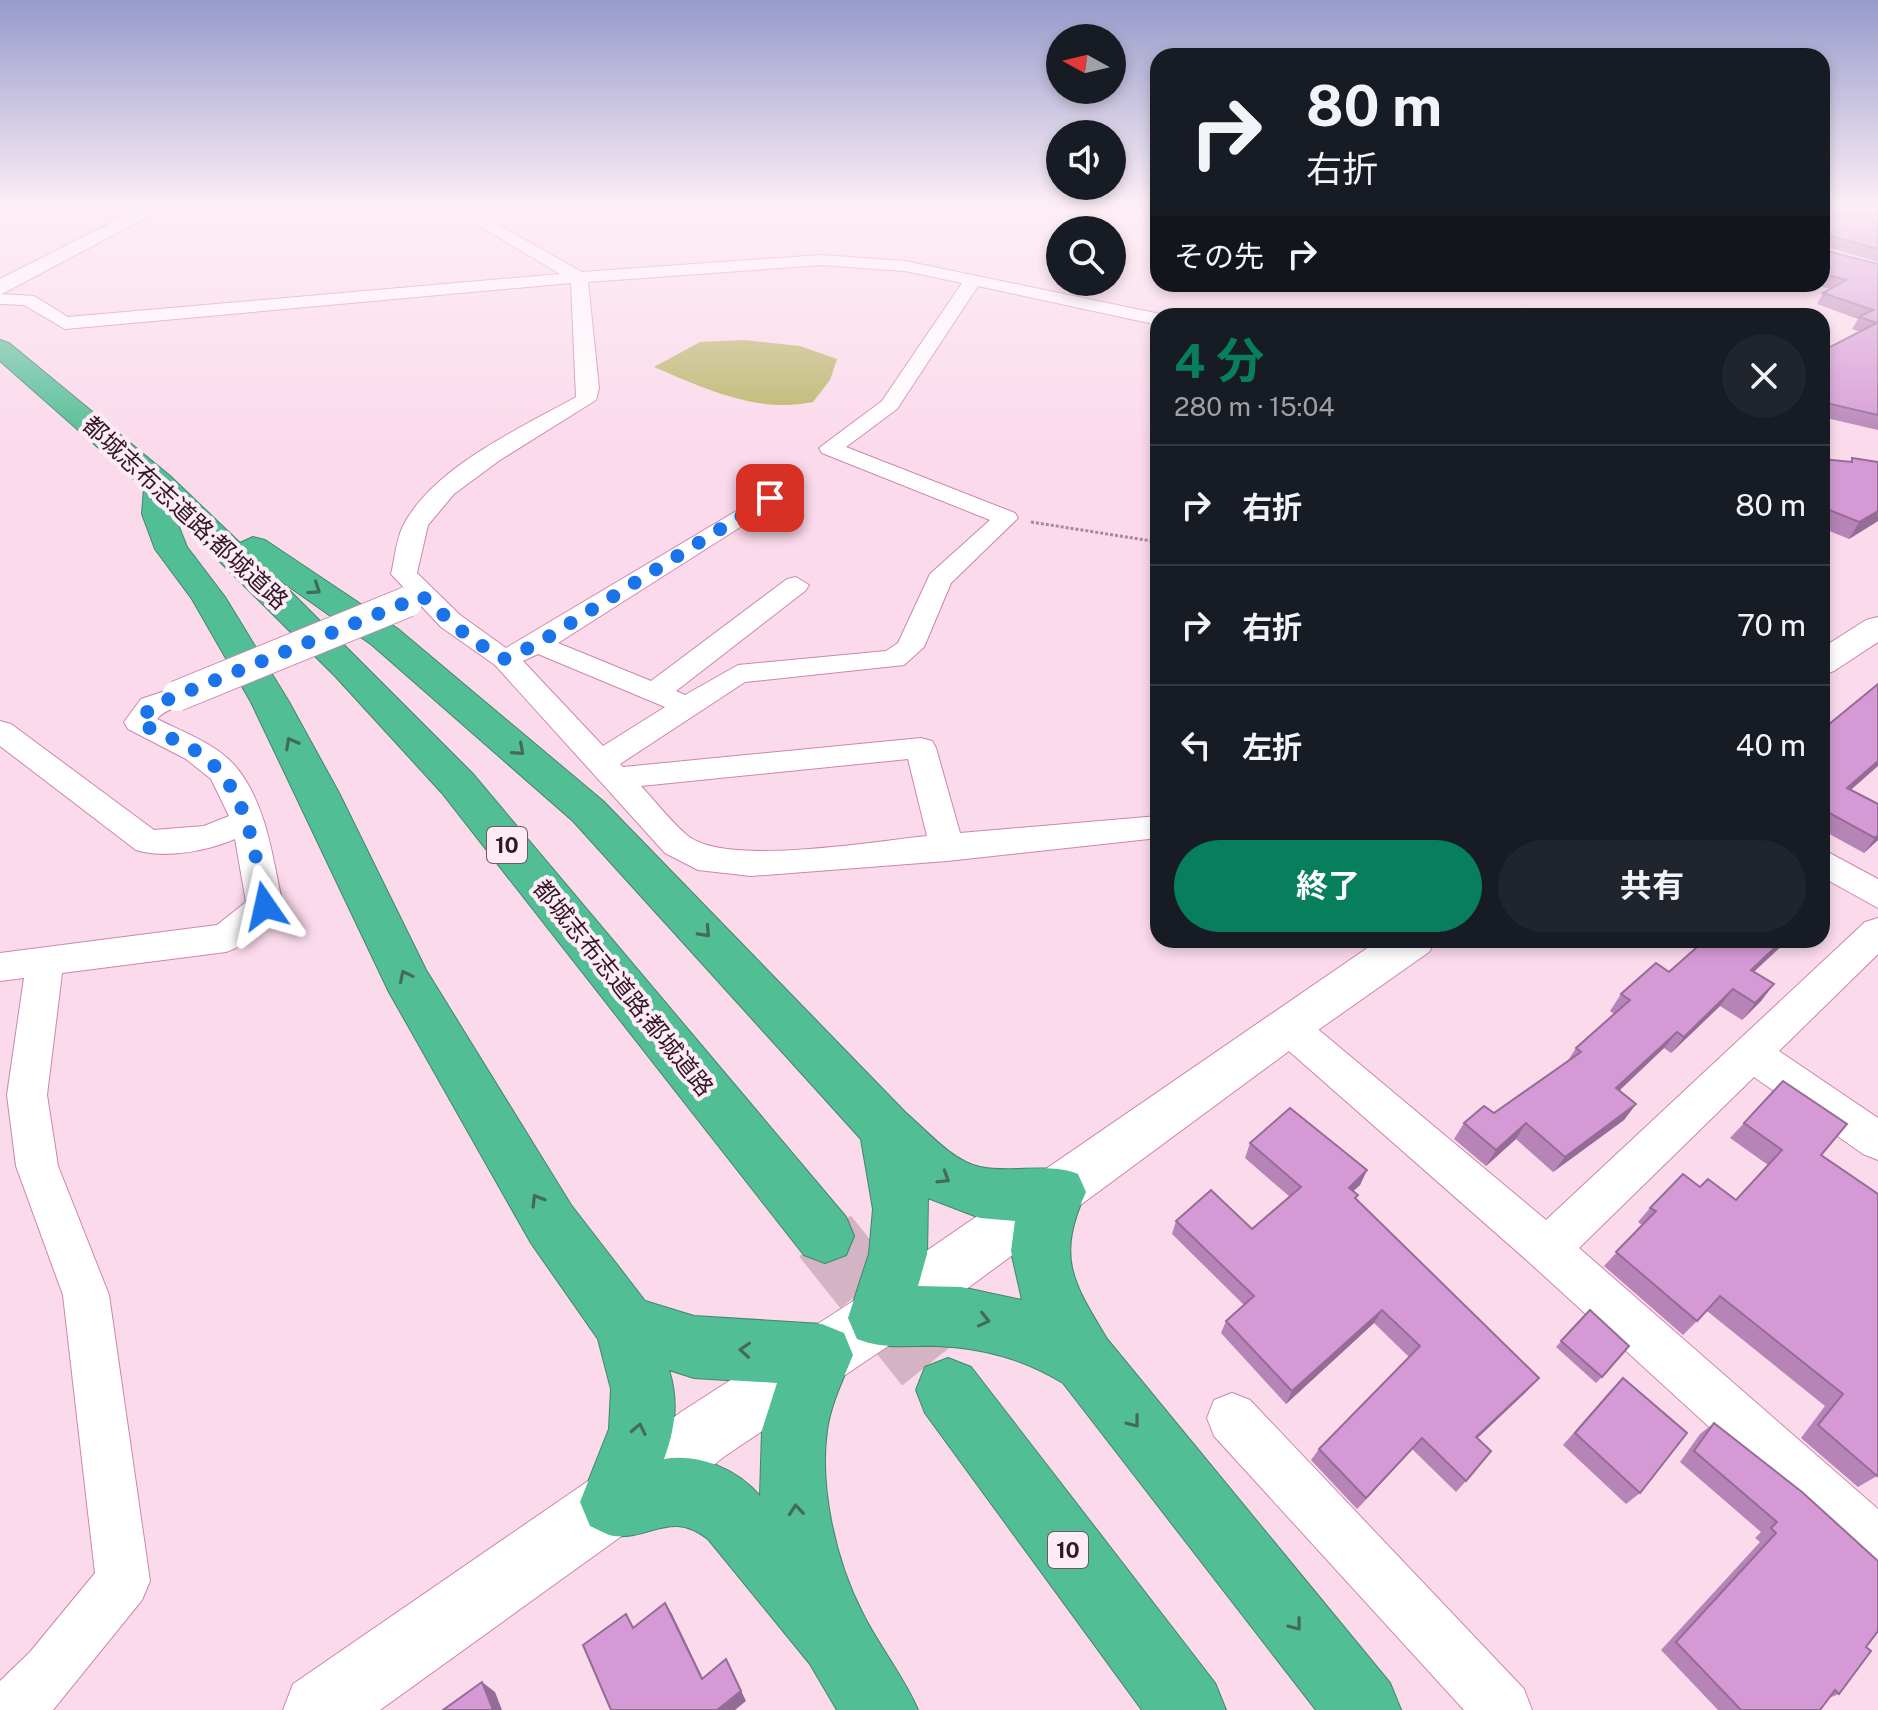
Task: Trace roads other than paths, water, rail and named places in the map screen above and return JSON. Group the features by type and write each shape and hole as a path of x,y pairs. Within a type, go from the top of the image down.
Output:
{"highway":[{"name":"都城志布志道路;都城道路","path":"0,348 159,482 394,715 457,783 825,1236"},
{"path":"159,482 385,637 588,811 886,1129 933,1172 962,1189 1005,1198 1058,1192"},
{"path":"159,482 158,514 171,549 208,597 270,702 318,793 406,979 551,1224 625,1325 643,1389 642,1429 614,1502"},
{"path":"886,1129 902,1209 898,1254 879,1318 933,1313 972,1317 1024,1329 1085,1361"},
{"path":"1058,1192 1041,1230 1042,1265 1054,1309 1085,1361 1363,1710"},
{"path":"625,1325 694,1347 822,1355 801,1401 795,1439 794,1483 797,1523 836,1638"},
{"name":"10","path":"948,1390 1188,1710"},
{"path":"614,1502 676,1491 704,1494 732,1515 836,1638 880,1710"}],"street":[{"path":"0,299 28,300 65,323 469,287"},
{"path":"580,287 589,388 586,400 483,462 439,496 416,524 404,574 414,599 505,659 677,845 710,861 751,864 947,849 1150,828"},
{"path":"607,770 687,706 738,674 894,659 910,647 939,580 1006,518 830,448 890,405 968,287"},
{"path":"1005,287 1150,317"},
{"path":"505,659 537,644 770,498"},
{"path":"655,692 796,585"},
{"path":"12,1710 50,1672 123,1581 86,1295 37,1166 27,1095 22,964 226,938 265,906 248,821 224,773 197,752 139,722 152,706 414,599"},
{"path":"1830,659 1878,627"},
{"path":"537,644 687,706"},
{"path":"0,731 148,842 208,837 248,821"},
{"path":"607,770 921,748 947,849"},
{"path":"1830,866 1878,895"},
{"path":"1547,1249 1878,932"},
{"path":"319,1710 614,1502 703,1434 879,1318 974,1247 1058,1192 1287,1026 1401,948"},
{"path":"1287,1026 1547,1249 1878,1545"},
{"path":"1752,1054 1878,1141"},
{"path":"1232,1418 1503,1710"}],"tunnel":[{"path":"825,1236 948,1390"}]}
